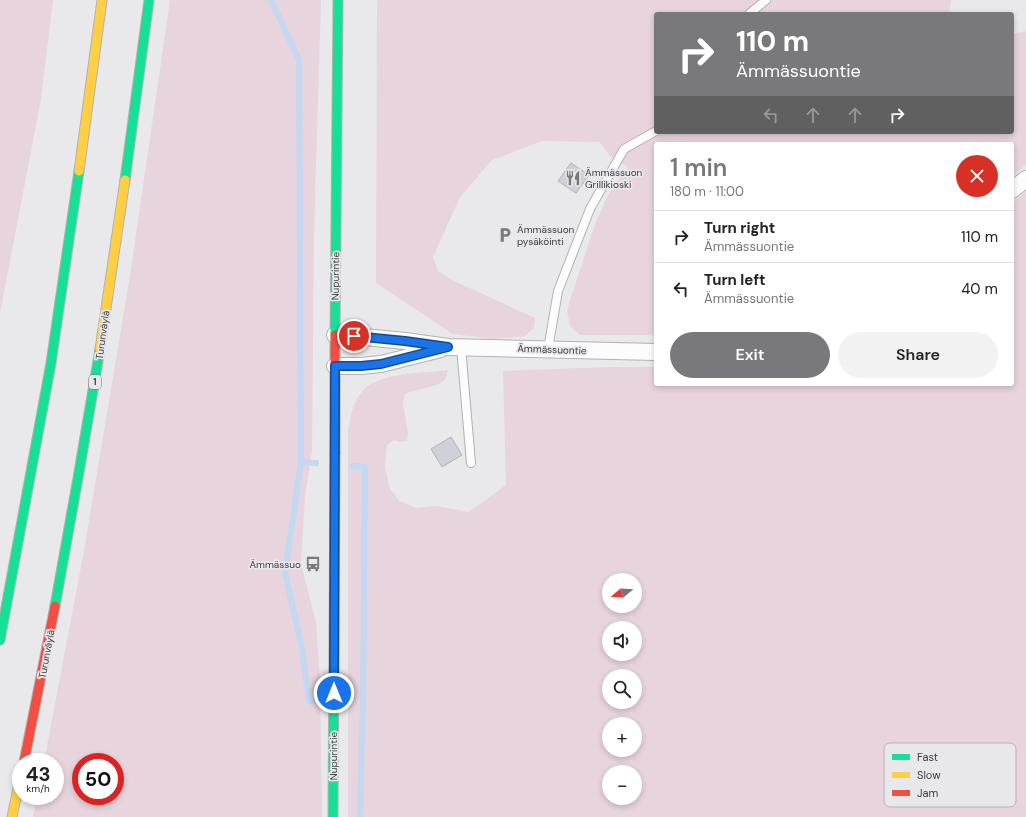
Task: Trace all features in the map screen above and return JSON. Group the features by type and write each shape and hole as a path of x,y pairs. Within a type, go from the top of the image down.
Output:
{"main road":[{"path":"0,640 51,363 102,0"},
{"name":"Turunväylä","path":"26,753 49,643 97,369 135,116 149,0"},
{"name":"Nupurintie","path":"333,817 338,0"},
{"path":"12,817 15,805"}],"street":[{"path":"1014,188 1026,179"},
{"name":"Ämmässuontie","path":"335,335 455,347 654,352"},
{"name":"Ämmässuontie","path":"335,366 381,364 455,347"}],"lane":[{"path":"752,12 766,0"},
{"path":"548,349 558,291 590,209 624,149 654,132"},
{"path":"455,347 471,463"}],"shaded area":[{"path":"0,0 53,0 41,99 0,313"},
{"path":"170,0 321,0 314,231 312,451 305,496 301,564 316,622 320,680 322,817 33,817 35,805 64,805 64,753 46,753 83,556 130,276"},
{"path":"377,0 951,0 949,12 654,12 654,134 1014,134 1014,34 1026,31 1026,165 1014,174 1014,142 654,142 654,335 580,335 570,326 567,310 594,227 608,195 628,167 611,157 599,142 542,141 492,160 460,197 433,257 438,271 452,280 535,318 534,328 525,336 494,339 453,334 376,283"},
{"path":"1026,192 1026,817 348,817 348,430 352,411 361,393 368,386 378,381 401,375 448,370 446,378 442,382 405,394 403,404 408,433 407,441 400,442 394,440 387,445 385,466 389,487 399,501 416,508 436,506 469,512 506,485 503,371 654,367 654,386 1014,386 1014,201"}],"building":[{"name":"Ämmässuon Grillikioski","path":"571,163 589,175 576,193 558,181"},
{"path":"451,437 462,455 442,467 431,449"}],"waterway":[{"path":"271,0 299,60 301,462 285,573 301,643 309,701 316,701"},
{"path":"301,462 316,463"},
{"path":"353,466 365,467 363,701 360,817"}],"traffic: fast":[{"path":"125,180 149,0"},
{"path":"335,335 338,0"},
{"path":"0,640 51,363 79,171"},
{"path":"55,606 100,349"},
{"path":"333,817 335,453"}],"traffic: slow":[{"path":"79,171 102,0"},
{"path":"100,349 125,180"},
{"path":"12,817 15,805"}],"traffic: jam":[{"path":"335,335 335,453"},
{"path":"26,753 55,606"}],"place":[{"name":"Ämmässuon Grillikioski","path":"573,178"},
{"name":"Ämmässuon pysäköinti","path":"505,235"},
{"name":"Ämmässuo","path":"313,564"}],"route":[{"path":"334,693 335,366 381,364 448,347 354,336"}]}
